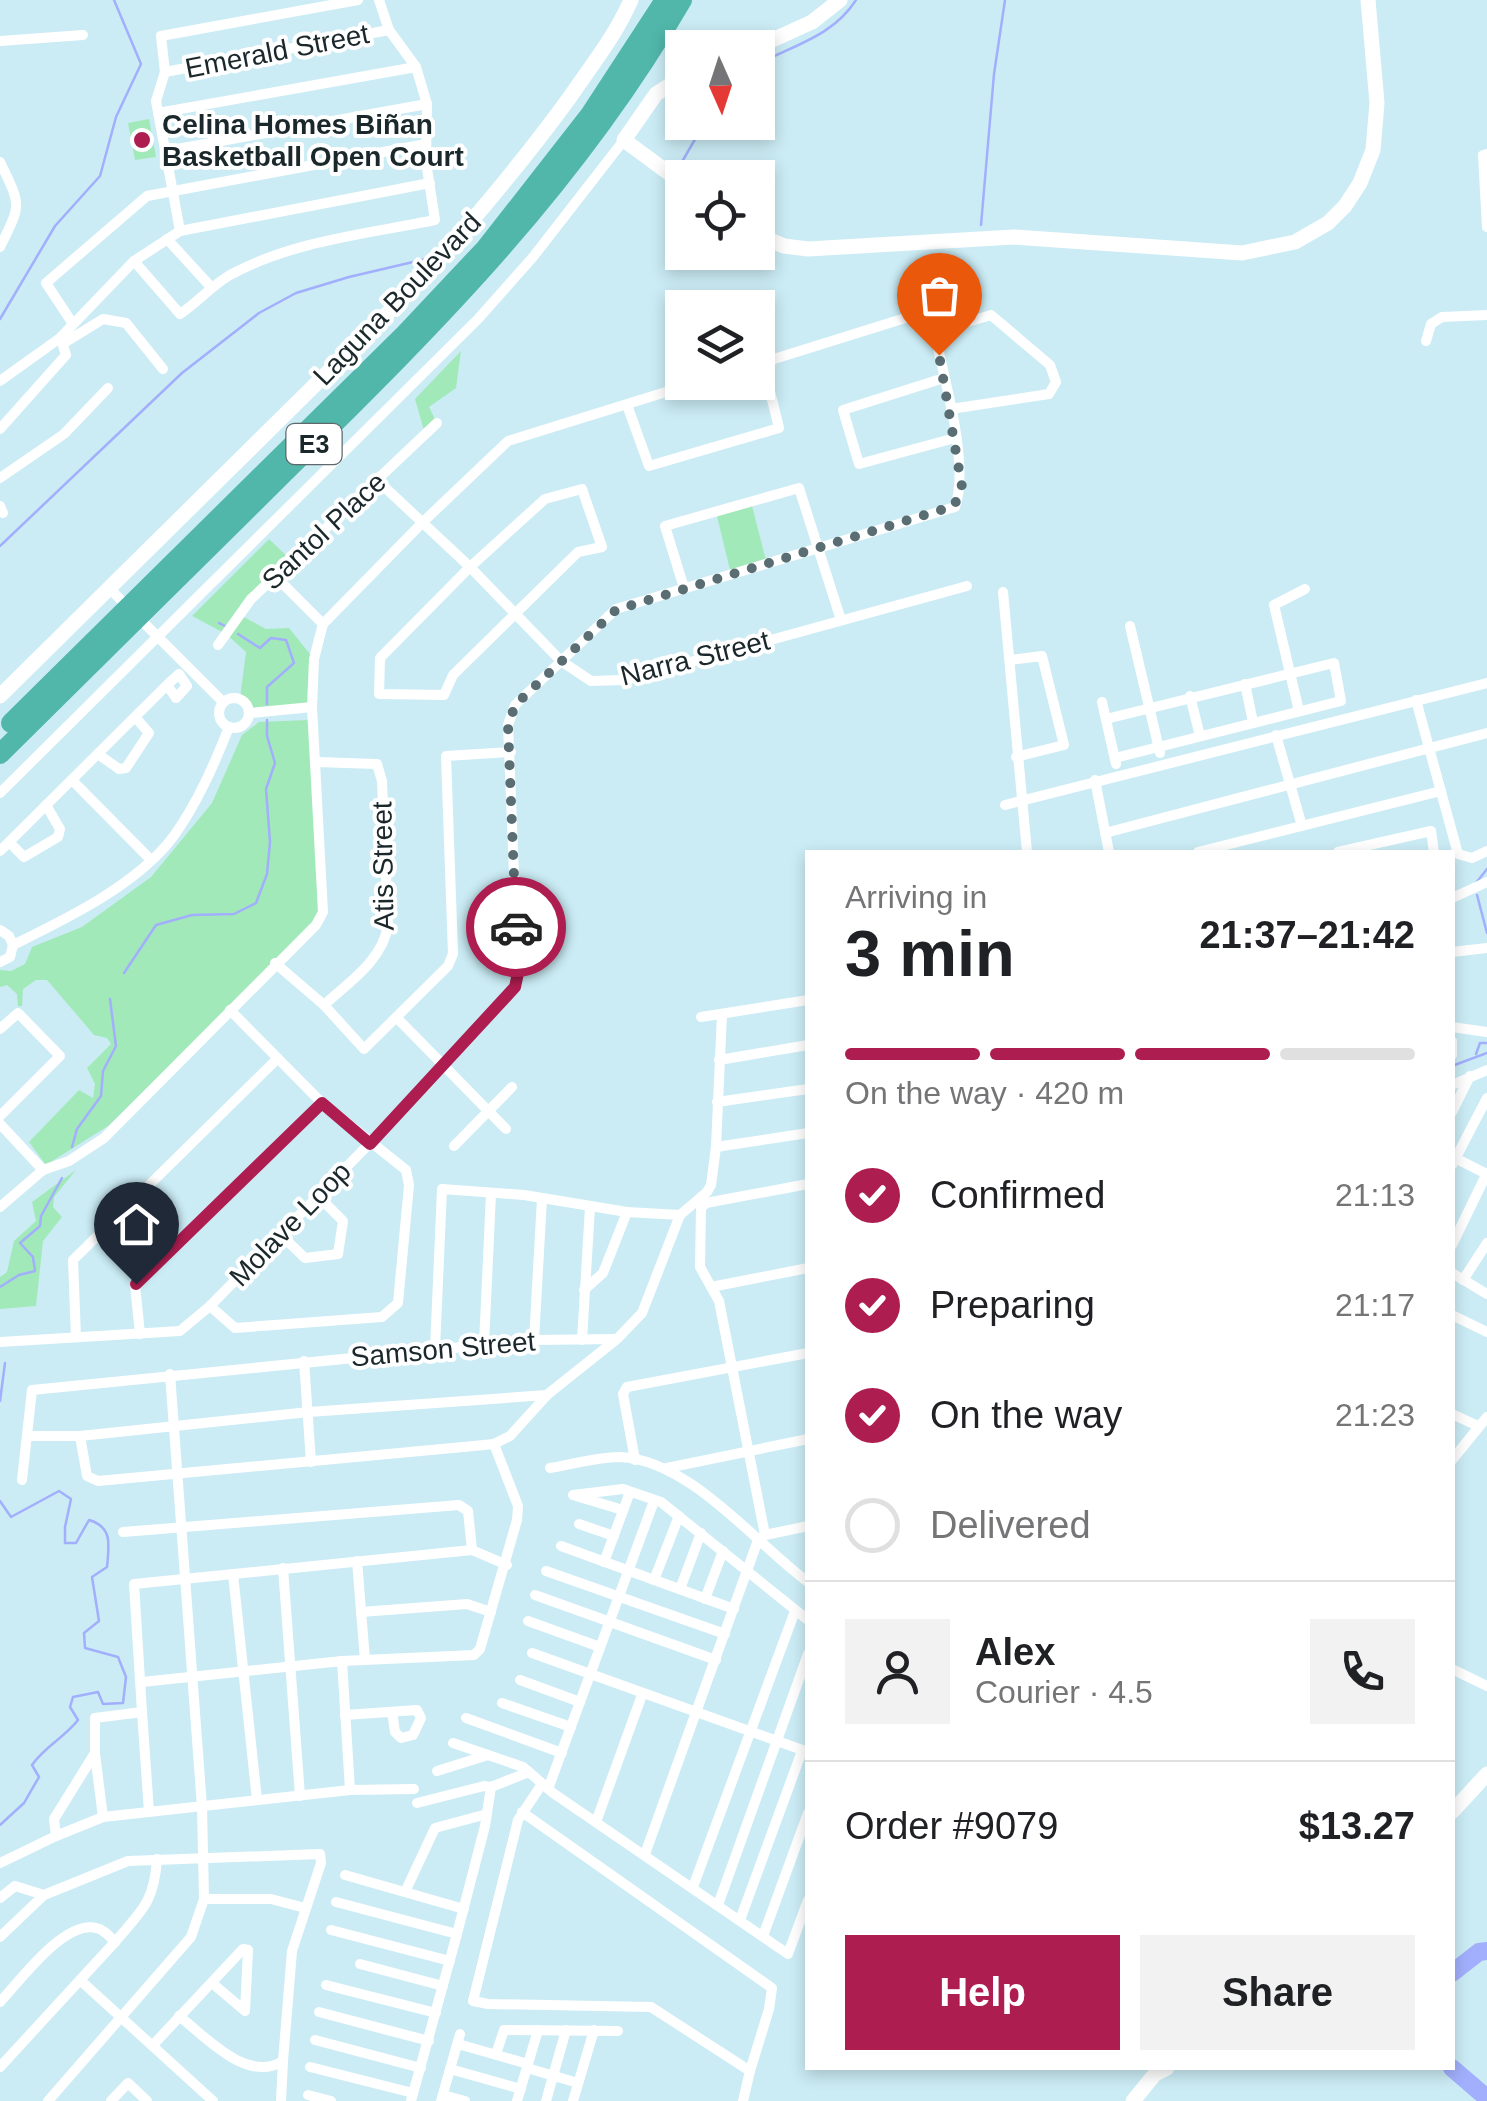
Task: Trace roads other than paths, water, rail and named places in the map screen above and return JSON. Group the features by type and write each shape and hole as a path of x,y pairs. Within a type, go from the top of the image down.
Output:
{"highway":[{"name":"E3","path":"0,754 486,248 581,128 665,0"},
{"name":"E3","path":"153,592 395,364 497,257 605,120 682,0"},
{"name":"E3","path":"0,735 116,629"}],"main road":[{"name":"Laguna Boulevard","path":"0,696 409,292 472,223 571,95 631,0"},
{"path":"775,39 812,22 840,0"},
{"path":"775,242 808,249 1014,237 1242,253 1296,242 1345,206 1360,183 1373,150 1378,102 1368,0"},
{"path":"665,88 656,94 624,140 665,170"},
{"path":"1455,1809 1487,1774"},
{"path":"1133,2101 1163,2070"}],"street":[{"path":"180,231 156,102 165,72 161,36 358,0"},
{"path":"134,261 180,314 211,287 287,250 435,220 426,144 427,104 416,67 389,30 379,0"},
{"name":"Emerald Street","path":"165,72 389,30"},
{"path":"0,41 82,34"},
{"path":"158,113 416,67"},
{"path":"166,151 427,104"},
{"path":"0,793 478,319 624,140"},
{"path":"0,429 66,355 66,334 46,283 147,196 426,144"},
{"path":"1487,154 1487,227"},
{"path":"0,162 18,200 17,212 0,247"},
{"path":"0,381 66,334 134,261 180,231 430,183"},
{"path":"167,239 211,287"},
{"path":"775,358 914,315 928,322 934,332 990,314 1050,365 1056,382 1048,394 951,408"},
{"path":"1426,341 1431,324 1442,317 1487,315"},
{"path":"66,334 104,319 126,323 163,369"},
{"name":"Molave Loop","path":"0,1342 180,1330 210,1306 443,1066 515,987 518,973 508,726 515,705 616,610 954,506 962,487 951,408 934,332"},
{"path":"944,378 843,410 859,464 955,438"},
{"path":"0,478 64,434 108,388"},
{"path":"0,1207 43,1170 69,1162 104,1138 316,925 323,912 312,707 314,658 323,624 508,441 665,393"},
{"path":"627,405 649,466 779,428 771,400"},
{"name":"Santol Place","path":"218,644 251,598 437,424"},
{"name":"Narra Street","path":"378,480 561,661 590,681 625,680 967,586"},
{"path":"684,588 665,526 799,488 841,620"},
{"path":"582,489 602,547 578,552 453,675 444,694 379,694 380,658 470,568 544,498 582,489"},
{"path":"276,577 323,624"},
{"path":"109,588 223,702"},
{"path":"1300,710 1274,605 1305,590"},
{"path":"1003,592 1026,850"},
{"path":"1130,626 1163,763"},
{"path":"1010,660 1042,656 1064,746 1016,757"},
{"path":"1106,719 1334,663 1341,701 1115,758"},
{"path":"1246,684 1253,722"},
{"path":"1006,805 1487,684"},
{"path":"46,805 60,829 58,837 24,857 4,847 46,805 98,754 135,716 167,685"},
{"path":"1190,696 1200,736"},
{"path":"240,698 250,712 243,725 229,727 219,716 223,702 240,698"},
{"path":"1416,700 1458,854 1472,858 1487,851"},
{"path":"1102,702 1118,774"},
{"path":"250,712 312,707"},
{"path":"98,754 119,769 126,768 149,733 135,716"},
{"path":"13,945 90,907 172,840 204,787 229,727"},
{"path":"1105,833 1487,732"},
{"path":"1276,735 1302,826"},
{"path":"276,963 324,1006 364,1050 448,966 453,954 446,756 511,752"},
{"name":"Atis Street","path":"316,762 377,764 382,780 388,924 386,942 376,956 324,1006"},
{"path":"72,780 150,859"},
{"path":"1095,780 1109,850"},
{"path":"1206,850 1442,792"},
{"path":"1346,850 1431,832 1434,850"},
{"path":"1455,897 1487,882"},
{"path":"0,930 13,945 10,957 0,962"},
{"path":"1455,952 1487,948"},
{"path":"701,1017 805,1000"},
{"path":"210,1306 235,1328 382,1317 398,1303 409,1185 406,1170 322,1103 230,1010"},
{"path":"0,1029 18,1012 60,1056 0,1116"},
{"path":"80,1436 86,1476 92,1480 176,1476 494,1444 510,1436 548,1394 617,1339 642,1313 680,1215 707,1192 716,1147 722,1014"},
{"path":"398,1019 506,1129"},
{"path":"1455,1027 1487,1032"},
{"path":"719,1060 805,1046"},
{"path":"76,1337 73,1260 277,1058"},
{"path":"1455,1084 1487,1070"},
{"path":"1455,1106 1470,1076"},
{"path":"454,1146 512,1087"},
{"path":"717,1102 805,1089"},
{"path":"1455,1158 1487,1098"},
{"path":"140,1334 136,1284 322,1103"},
{"path":"0,1124 43,1170"},
{"path":"716,1147 805,1132"},
{"path":"1455,1160 1487,1174 1455,1240"},
{"path":"646,1854 761,1538 719,1302 698,1257 701,1208 706,1203 805,1185"},
{"path":"435,1349 442,1189 680,1215"},
{"path":"484,1344 491,1194"},
{"path":"280,1234 305,1258 338,1254 343,1222 318,1196"},
{"path":"534,1340 542,1199"},
{"path":"582,1340 590,1207"},
{"path":"584,1290 603,1274 628,1212"},
{"path":"1486,1292 1458,1277 1487,1243"},
{"path":"711,1287 805,1269"},
{"path":"1455,1316 1487,1332"},
{"name":"Samson Street","path":"28,1436 32,1390 484,1344 617,1339"},
{"path":"635,1460 623,1394 628,1387 805,1355"},
{"path":"304,1361 311,1462"},
{"path":"48,2101 191,1938 204,1898 202,1807 170,1374"},
{"path":"22,1480 28,1436 80,1436 308,1412 548,1394"},
{"path":"1455,1415 1478,1426"},
{"path":"1455,1456 1487,1417"},
{"path":"663,1469 805,1440"},
{"path":"142,1682 342,1661 474,1655 480,1649 507,1564 518,1506 494,1444"},
{"path":"550,1468 620,1457 663,1469 761,1538 805,1579"},
{"path":"623,1510 573,1495 599,1490 630,1492 654,1501 679,1516 805,1618"},
{"path":"604,1562 630,1492"},
{"path":"654,1501 562,1753 545,1787 522,1812 472,1997 474,2003 651,2007 750,2071"},
{"path":"123,1532 459,1505 468,1511 472,1550"},
{"path":"654,1580 679,1516"},
{"path":"579,1524 614,1536"},
{"path":"761,1538 805,1527"},
{"path":"680,1590 700,1533"},
{"path":"561,1546 734,1609"},
{"path":"149,1812 134,1584 472,1550 507,1564"},
{"path":"705,1599 723,1551"},
{"path":"357,1561 365,1660"},
{"path":"283,1568 300,1796"},
{"path":"546,1571 725,1634"},
{"path":"233,1574 257,1800"},
{"path":"535,1595 716,1660"},
{"path":"361,1612 467,1604 492,1612"},
{"path":"694,1887 795,1611"},
{"path":"528,1621 600,1647"},
{"path":"532,1653 805,1752 740,1920"},
{"path":"342,1661 350,1790"},
{"path":"718,1905 805,1662"},
{"path":"1455,1670 1487,1686"},
{"path":"520,1680 580,1702"},
{"path":"596,1822 642,1695"},
{"path":"502,1704 571,1728"},
{"path":"103,1816 95,1718 142,1712"},
{"path":"345,1715 392,1712"},
{"path":"466,1718 562,1753"},
{"path":"454,1743 522,1767 545,1787 788,1954 805,1908"},
{"path":"56,1836 54,1818 95,1753"},
{"path":"437,1771 488,1755"},
{"path":"417,1803 484,1786 491,1788 529,1772"},
{"path":"310,2067 412,2097 464,1909 491,1788"},
{"path":"0,1862 103,1816 350,1790 414,1789"},
{"path":"522,1812 772,1988 743,2101"},
{"path":"406,1892 435,1828 487,1814"},
{"path":"762,1936 805,1821"},
{"path":"0,1937 44,1895 128,1861 320,1854 321,1864 292,1952 281,2101"},
{"path":"0,2067 150,1902 157,1859"},
{"path":"346,1875 464,1909"},
{"path":"0,1898 15,1886 44,1895"},
{"path":"204,1898 271,1899 305,1908"},
{"path":"336,1902 457,1934"},
{"path":"0,2002 62,1936 98,1928 115,1942"},
{"path":"331,1930 450,1960"},
{"path":"153,2045 244,1949 248,1950 245,2011 212,1983"},
{"path":"360,1964 443,1986"},
{"path":"80,1980 213,2101"},
{"path":"326,1985 436,2014"},
{"path":"319,2012 429,2041"},
{"path":"179,2016 225,2053 250,2066 274,2066 283,2061"},
{"path":"496,2054 504,2030 618,2031"},
{"path":"450,2070 519,2095 538,2030"},
{"path":"546,2101 566,2030"},
{"path":"574,2101 594,2030"},
{"path":"466,2101 442,2098 459,2039 578,2084"},
{"path":"316,2040 421,2068"},
{"path":"111,2101 128,2083 147,2101"},
{"path":"308,2095 331,2101"}],"waterway":[{"path":"0,319 55,226 100,176 116,117 141,64 114,0"},
{"path":"775,56 836,23 856,0"},
{"path":"981,225 994,74 1005,0"},
{"path":"683,160 695,140"},
{"path":"0,546 182,373 259,313 296,293 430,258"},
{"path":"219,623 225,626"},
{"path":"238,634 260,648 271,638 286,640 294,663 267,687 267,704"},
{"path":"124,973 156,925 192,915 234,914 256,903 267,874 270,842 266,789 275,763 267,720"},
{"path":"1476,883 1487,869"},
{"path":"1477,895 1487,933"},
{"path":"72,1147 77,1129 101,1096 103,1071 116,1046 110,999"},
{"path":"1476,1054 1480,1043 1487,1043"},
{"path":"1455,1065 1487,1053"},
{"path":"0,1287 19,1275 35,1271 33,1257 20,1243 40,1226 41,1216 62,1178"},
{"path":"0,1401 5,1363"},
{"path":"0,1501 11,1517 59,1491 71,1499 65,1543 76,1543 89,1520 106,1532 107,1567 92,1577 99,1621 84,1633 85,1648 118,1657 126,1677 123,1703 103,1704 98,1692 73,1697 70,1707 78,1720 32,1765 39,1777 24,1803 0,1825"},
{"path":"1455,1971 1479,1952 1487,1951"},
{"path":"1454,2070 1487,2098"}],"place":[{"name":"Celina Homes Biñan Basketball Open Court","path":"142,140"}]}
